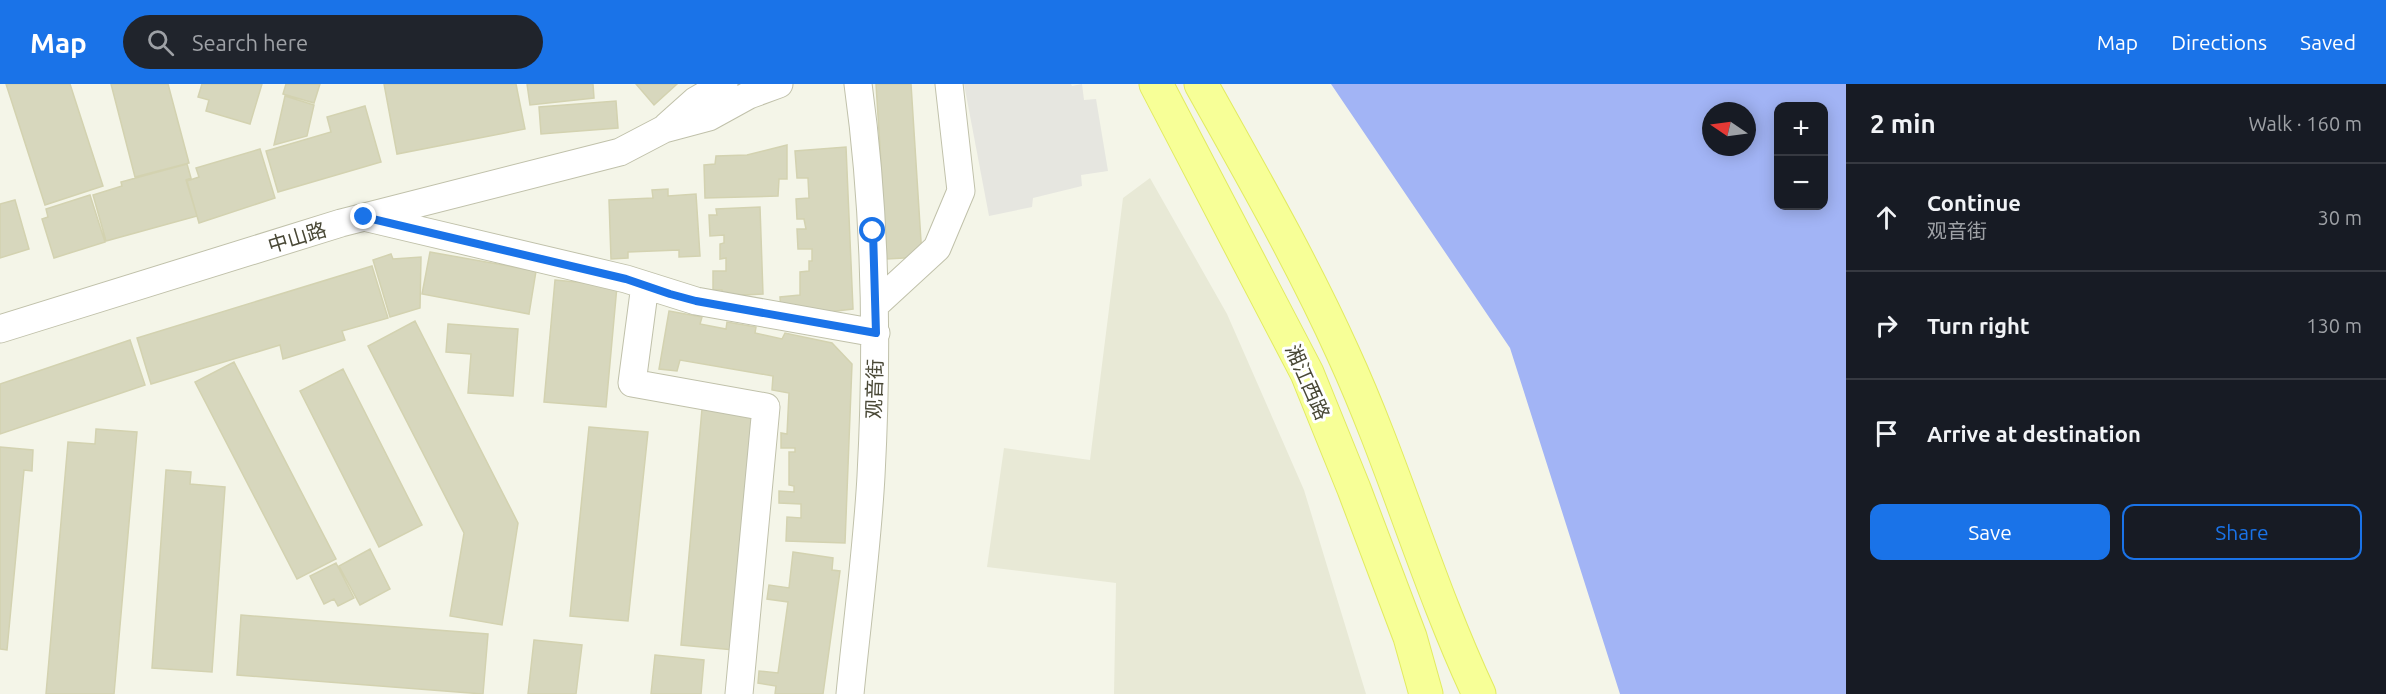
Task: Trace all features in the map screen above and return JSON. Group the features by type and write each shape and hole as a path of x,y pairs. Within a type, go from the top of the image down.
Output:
{"main road":[{"name":"湘江西路","path":"1156,84 1307,374 1354,489 1410,637 1426,694"},
{"path":"1201,84 1283,232 1343,353 1394,475 1458,648 1479,694"},
{"path":"1458,648 1468,694"}],"street":[{"name":"中山路","path":"664,129 695,101 724,84"},
{"name":"中山路","path":"0,329 364,217 620,152 664,129 709,117 749,95 779,84"},
{"name":"观音街","path":"850,694 871,478 876,333 873,231 858,84"},
{"path":"875,305 937,248 961,191 949,84"},
{"path":"364,217 626,279 696,301 876,333"},
{"path":"645,285 632,382 766,407 740,694"}],"shaded area":[{"path":"964,84 1071,84 1072,86 1082,84 1084,100 1096,99 1108,171 1081,175 1082,186 1033,198 1032,207 989,216"},
{"path":"1150,178 1227,314 1304,490 1366,694 1114,694 1116,583 987,567 1004,448 1090,460 1123,198"}],"water":[{"path":"1331,84 1846,84 1846,694 1620,694 1510,348"}],"building":[{"path":"6,84 70,84 103,186 45,205"},
{"path":"111,84 168,84 189,163 135,177"},
{"path":"202,84 262,84 250,124 206,111 209,100 198,97"},
{"path":"286,84 320,84 314,103 283,94"},
{"path":"384,84 516,84 525,129 397,154"},
{"path":"527,84 593,84 594,98 530,105"},
{"path":"636,84 677,84 654,105"},
{"path":"876,84 911,84 922,257 887,259"},
{"path":"285,96 314,105 307,136 274,145"},
{"path":"616,101 618,128 541,134 539,107"},
{"path":"365,106 381,162 278,192 266,151 331,132 327,117"},
{"path":"787,145 787,179 779,179 778,196 705,198 704,165 715,164 716,156 747,155"},
{"path":"846,147 853,309 802,315 781,311 780,297 800,295 800,272 809,271 809,261 812,261 812,249 798,249 797,229 806,229 804,219 797,219 796,199 809,198 808,178 797,178 795,151"},
{"path":"260,149 275,198 199,223 187,181 199,177 196,168"},
{"path":"187,164 191,178 186,180 197,216 106,241 93,195 122,186 121,182"},
{"path":"668,189 668,196 696,194 700,256 679,257 679,250 628,252 628,258 611,259 609,200 653,198 652,190"},
{"path":"90,195 105,242 54,258 42,219 48,217 46,209"},
{"path":"15,200 29,249 0,258 0,204"},
{"path":"760,207 763,294 723,296 722,290 713,290 713,271 726,271 726,258 720,259 720,244 724,243 724,235 710,236 709,215 717,215 716,209"},
{"path":"430,252 536,271 529,314 422,294"},
{"path":"391,254 393,259 421,257 420,308 390,317 373,260"},
{"path":"372,266 388,318 342,331 345,340 283,359 280,345 151,384 137,338"},
{"path":"555,280 617,286 606,407 544,402"},
{"path":"669,311 702,317 700,324 726,329 727,322 756,327 755,333 782,339 785,333 832,343 852,364 845,543 786,541 787,517 801,518 801,504 779,503 779,491 794,492 794,486 789,485 789,452 795,452 795,448 781,448 781,433 787,434 789,393 772,390 773,376 680,360 677,371 659,369"},
{"path":"415,321 518,523 502,625 450,616 464,533 368,346"},
{"path":"448,324 518,329 513,396 468,393 471,354 446,352"},
{"path":"130,340 145,385 0,434 0,384"},
{"path":"234,362 336,559 297,579 195,382"},
{"path":"343,369 422,525 379,547 300,391"},
{"path":"702,409 755,413 734,650 681,645"},
{"path":"589,427 648,432 628,621 570,616"},
{"path":"96,429 137,432 114,694 46,694 68,442 95,444"},
{"path":"0,447 33,450 32,471 24,470 7,650 0,649"},
{"path":"166,470 191,472 190,484 225,487 212,672 152,668"},
{"path":"370,549 390,589 360,605 339,566"},
{"path":"793,552 833,558 832,570 840,571 823,694 775,694 776,686 758,683 759,671 778,673 788,602 767,599 769,585 789,588"},
{"path":"336,563 354,598 338,606 334,599 324,604 310,576"},
{"path":"241,615 488,634 483,694 237,675"},
{"path":"534,640 582,645 576,694 528,694"},
{"path":"655,655 704,660 701,694 651,694"}],"route":[{"path":"364,217 626,279 696,301 876,333 873,231"}]}
